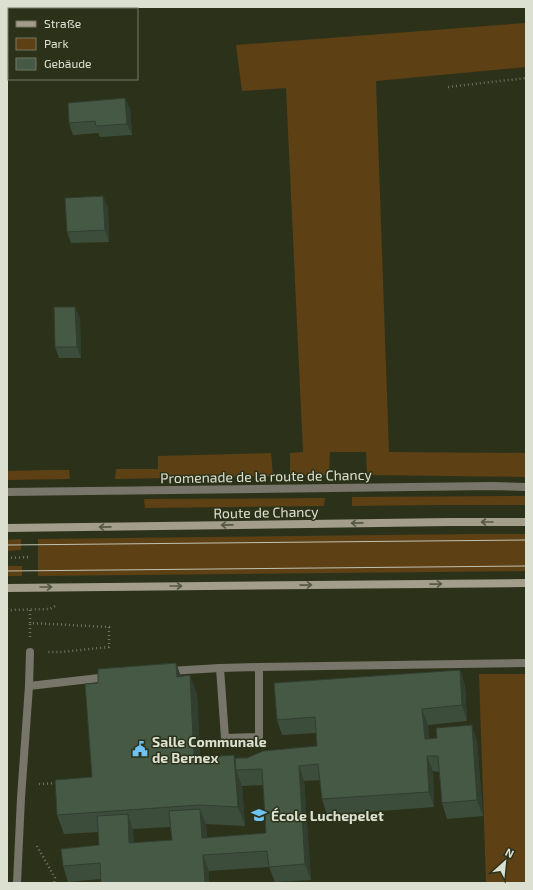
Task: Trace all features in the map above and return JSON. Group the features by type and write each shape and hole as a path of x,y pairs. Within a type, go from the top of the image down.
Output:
{"main road":[{"name":"Route de Chancy","path":"7,528 526,522"},
{"path":"7,588 526,583"}],"street":[{"name":"Promenade de la route de Chancy","path":"7,492 492,486 526,487"},
{"path":"17,883 30,652"},
{"path":"159,672 259,667 526,663"},
{"path":"220,668 225,738 259,737 259,667"},
{"path":"29,686 113,676"}],"path":[{"path":"448,87 526,78"},
{"path":"7,558 30,557"},
{"path":"30,610 30,623 109,627 109,647 61,652 30,652"},
{"path":"35,784 63,783"},
{"path":"34,840 55,878 54,883"}],"green space":[{"path":"526,23 526,67 376,81 389,452 526,453 526,477 367,475 366,452 330,452 329,475 290,475 290,453 303,452 286,88 242,91 236,45"},
{"path":"271,453 273,476 115,479 116,469 158,469 158,456"},
{"path":"69,470 70,479 7,480 7,471"},
{"path":"526,496 526,505 352,506 352,497"},
{"path":"325,498 324,506 145,508 144,499"},
{"path":"526,534 526,571 38,576 38,539"},
{"path":"21,539 21,550 7,551 7,540"},
{"path":"7,566 22,566 22,576 7,576"},
{"path":"479,674 526,674 526,883 485,883"}],"building":[{"path":"125,98 127,124 96,126 95,121 69,123 68,103"},
{"path":"103,196 105,230 67,232 65,198"},
{"path":"54,307 75,307 77,347 55,347"},
{"path":"176,663 177,677 190,675 194,758 234,755 238,807 199,805 57,815 55,780 92,777 85,684 98,683 98,669"},
{"path":"460,670 462,705 422,709 425,739 437,738 436,728 472,725 477,800 442,803 438,756 427,756 429,792 322,799 318,764 299,766 305,864 269,867 267,851 203,855 205,883 101,883 100,863 63,866 61,849 99,845 97,816 128,814 129,843 172,840 169,811 200,809 202,838 266,833 262,769 236,770 235,758 247,758 263,751 317,746 315,717 277,720 274,683"}],"tram line":[{"path":"7,545 526,540"},
{"path":"7,571 526,566"}],"place":[{"name":"Salle Communale de Bernex","path":"140,749"},
{"name":"École Luchepelet","path":"259,815"}]}
